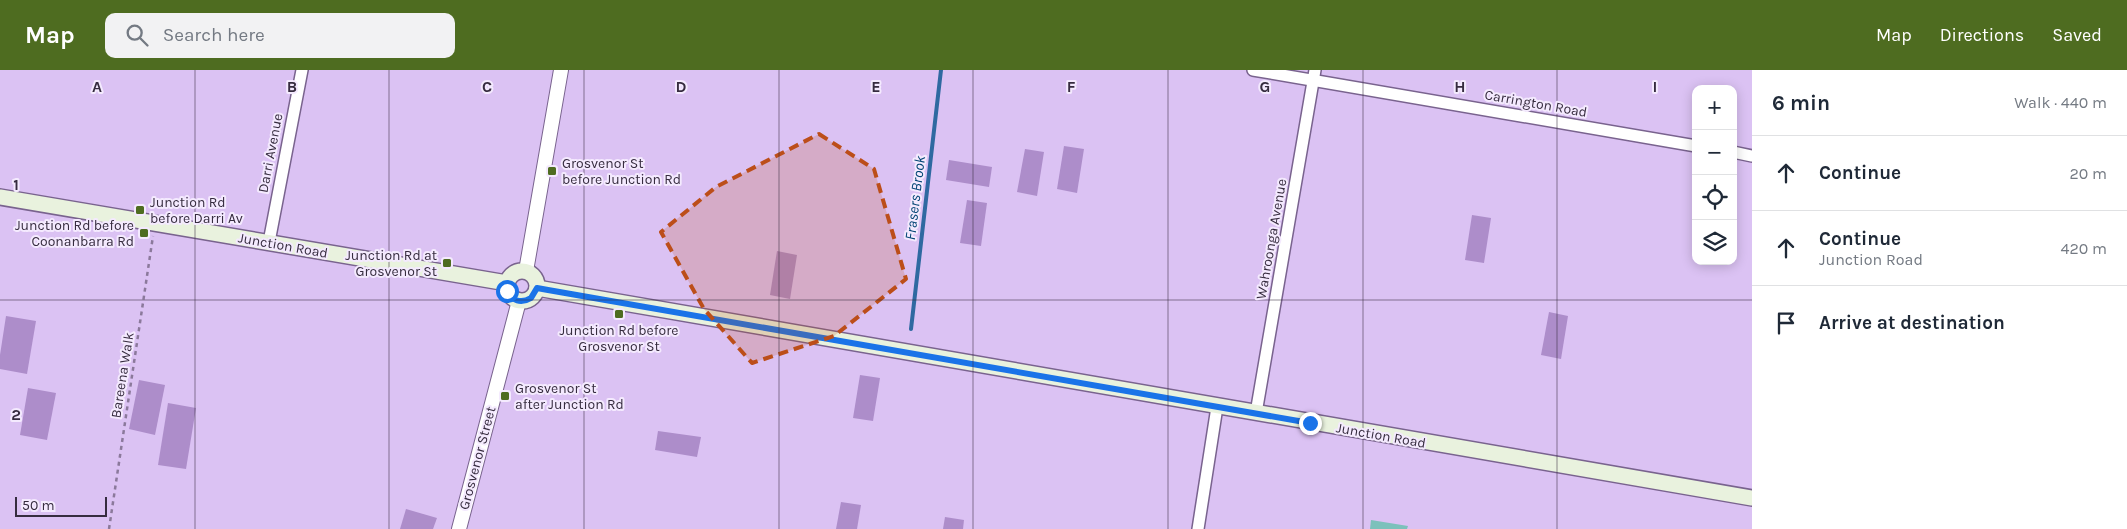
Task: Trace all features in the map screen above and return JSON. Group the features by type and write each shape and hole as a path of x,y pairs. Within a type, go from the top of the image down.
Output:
{"main road":[{"name":"Junction Road","path":"0,196 155,224 506,282"},
{"path":"526,271 536,279 537,288 531,298 519,301 509,295 506,282 514,273 526,271"},
{"name":"Junction Road","path":"537,288 1752,498"}],"street":[{"name":"Darri Avenue","path":"269,242 302,70"},
{"path":"526,271 561,70"},
{"name":"Carrington Road","path":"1254,70 1314,75 1692,145"},
{"name":"Wahroonga Avenue","path":"1256,413 1314,75"},
{"path":"1737,153 1752,156"},
{"name":"Grosvenor Street","path":"459,529 519,301"},
{"path":"1198,529 1217,407"}],"path":[{"name":"Bareena Walk","path":"109,529 155,224"}],"highlighted area":[{"path":"819,134 874,169 906,279 834,336 752,363 704,309 661,232 716,187"}],"shaded area":[{"path":"1064,146 1084,149 1077,193 1057,189"},
{"path":"1025,149 1044,152 1037,196 1017,192"},
{"path":"949,160 992,167 989,187 946,180"},
{"path":"967,200 987,203 981,246 960,243"},
{"path":"1472,215 1491,218 1484,263 1465,260"},
{"path":"777,251 797,255 790,299 770,295"},
{"path":"1549,312 1568,316 1561,359 1541,355"},
{"path":"6,316 36,321 27,374 0,369 0,355"},
{"path":"860,375 880,378 873,421 853,418"},
{"path":"139,380 165,385 155,435 129,429"},
{"path":"28,388 56,393 47,440 20,435"},
{"path":"168,403 196,408 186,469 158,465"},
{"path":"658,431 701,437 697,457 655,450"},
{"path":"841,502 861,505 857,529 836,529"},
{"path":"406,509 437,518 433,529 400,529"},
{"path":"945,517 964,520 963,529 943,529"}],"building":[{"path":"1371,520 1408,526 1407,529 1370,529"}],"waterway":[{"name":"Frasers Brook","path":"911,329 941,70"}],"place":[{"name":"Grosvenor St before Junction Rd","path":"552,171"},
{"name":"Junction Rd before Darri Av","path":"140,210"},
{"name":"Junction Rd before Coonanbarra Rd","path":"144,233"},
{"name":"Junction Rd at Grosvenor St","path":"447,263"},
{"name":"Junction Rd before Grosvenor St","path":"619,314"},
{"name":"Grosvenor St after Junction Rd","path":"505,396"}],"route":[{"path":"507,291 512,298 519,301 531,298 537,288 1310,423"}]}
